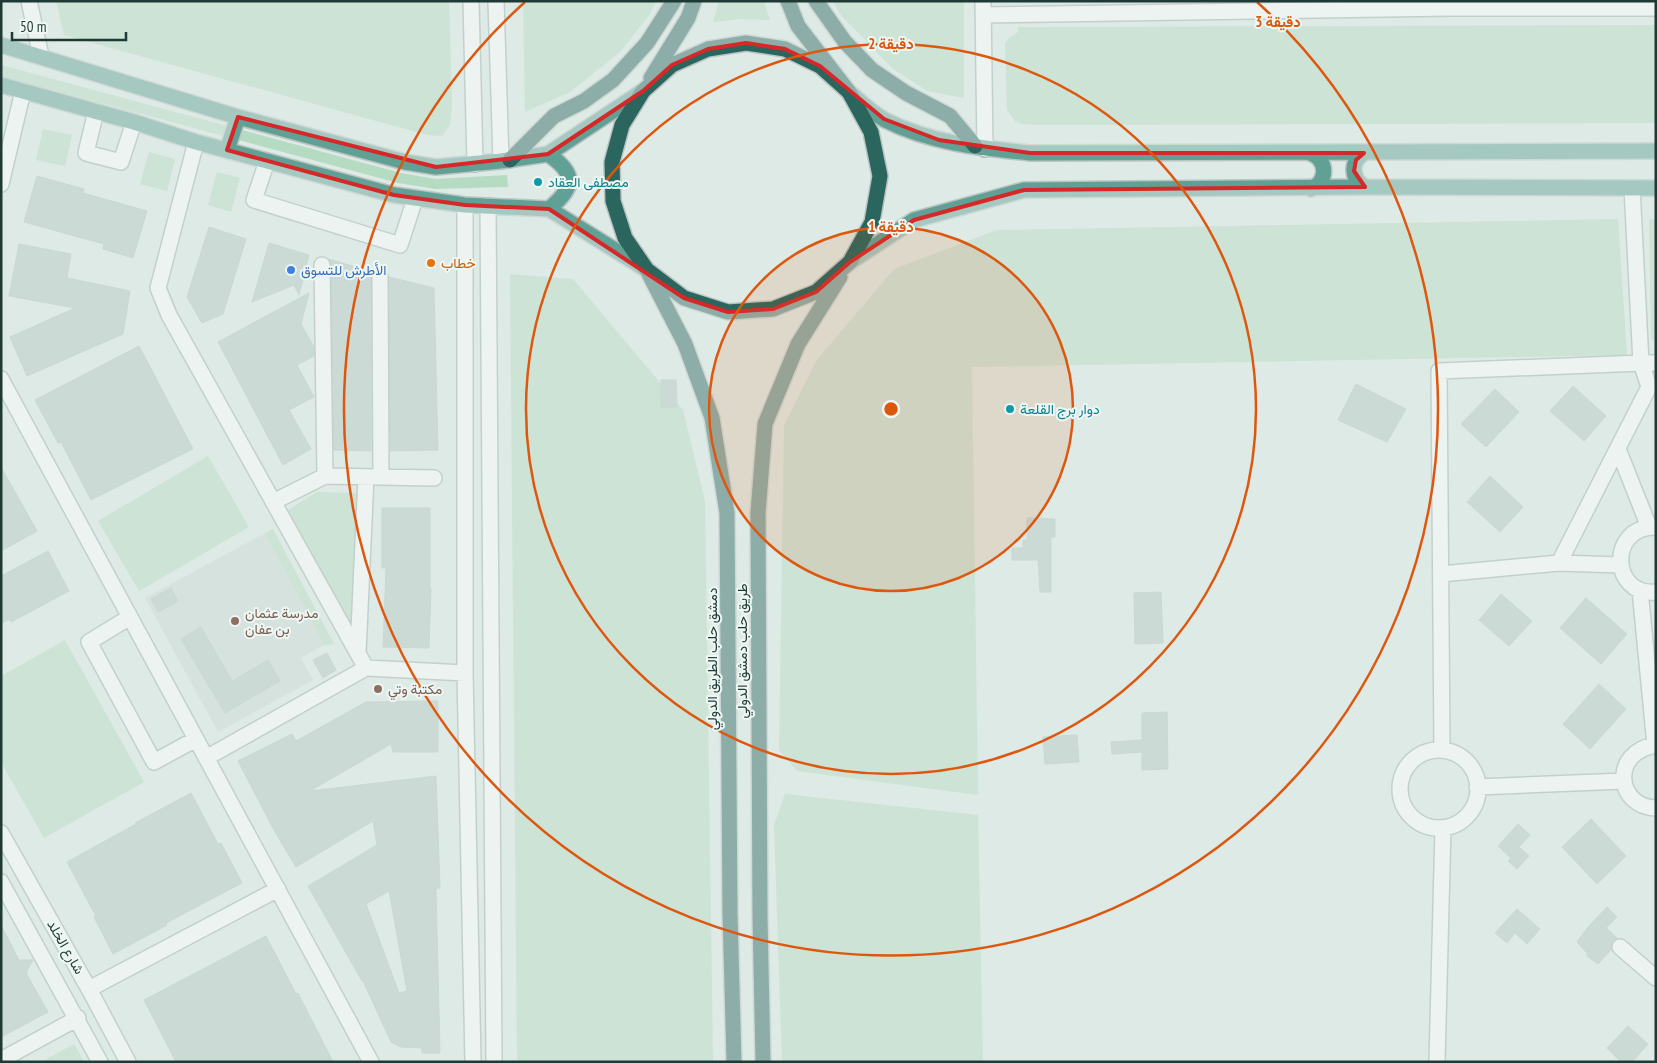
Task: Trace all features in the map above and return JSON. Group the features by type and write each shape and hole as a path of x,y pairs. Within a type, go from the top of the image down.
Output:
{"highway":[{"path":"505,161 554,116 584,101 613,80 647,43 674,1"},
{"path":"694,1 688,18 622,125 612,162 613,201 625,238 647,270 684,298 728,312 773,310 816,292 850,262"},
{"path":"788,1 798,26 849,92"},
{"path":"816,1 844,42 872,70 906,93 950,116 980,148"},
{"path":"643,91 672,65 708,49 746,43 785,49 794,53 820,66 849,92"},
{"name":"طريق حلب دمشق الدولي","path":"763,1062 760,907 758,513 765,424 798,344 850,262 872,222 880,176 871,132 849,92"},
{"name":"دمشق حلب الطريق الدولي","path":"647,270 685,344 712,418 727,513 730,912 734,1062"}],"main road":[{"path":"1,45 238,117 405,162 436,167 505,161 548,154 643,91"},
{"path":"1,85 134,122 196,142 394,195 465,205 549,209 647,270"},
{"path":"849,92 884,119 939,140 980,148 1030,153 1656,151"},
{"path":"227,150 238,117"},
{"path":"1310,153 1320,159 1324,171 1320,182 1311,189"},
{"path":"1364,153 1356,160 1354,171 1357,181 1365,187"},
{"path":"548,154 563,164 568,173 568,185 562,198 549,209"},
{"path":"850,262 914,220 1024,190 1311,189 1365,187 1656,188"}],"street":[{"path":"29,1 41,56"},
{"path":"471,1 475,164"},
{"path":"496,1 505,161"},
{"path":"980,148 983,8 1449,4 1600,5 1656,8"},
{"path":"1,184 23,91"},
{"path":"96,112 86,153 121,162 134,122"},
{"path":"196,142 158,288 169,315 366,668"},
{"path":"267,161 254,200 400,245 415,199"},
{"path":"1559,563 1649,387 1649,363 1632,188"},
{"path":"465,205 465,673 473,1062"},
{"path":"488,206 494,1062"},
{"path":"322,265 325,476"},
{"path":"358,653 373,477 380,277"},
{"path":"1442,750 1439,370 1649,363"},
{"path":"1,379 371,1062"},
{"path":"1618,449 1652,527 1639,530 1630,536 1622,550 1620,565 1624,576 1631,584 1640,590 1656,592"},
{"path":"273,502 325,476 434,478"},
{"path":"1441,574 1559,563 1620,565"},
{"path":"1640,590 1655,745 1641,748 1633,754 1627,762 1624,771 1624,781 1627,792 1634,800 1643,806 1656,808"},
{"path":"130,617 89,642 126,711 154,762 196,739"},
{"path":"206,758 366,668 465,673"},
{"path":"1442,750 1454,753 1465,760 1473,770 1477,787 1473,807 1466,817 1455,824 1443,828 1430,827 1413,818 1402,802 1400,789 1402,776 1412,760 1429,751 1442,750"},
{"path":"1477,787 1624,781"},
{"path":"1437,1062 1443,828"},
{"name":"شارع الخلد","path":"1,833 128,1062"},
{"path":"1,882 78,1018 100,1062"},
{"path":"89,989 278,890"},
{"path":"1620,947 1656,978"},
{"path":"1,1060 78,1018"}],"highlighted area":[{"path":"746,43 785,49 820,66 884,119 939,140 1030,153 1364,153 1356,160 1354,171 1365,187 1024,190 914,220 850,262 816,292 773,309 728,312 684,298 549,209 465,205 394,195 227,150 238,117 436,167 548,154 643,91 672,65 708,49"}],"shaded area":[{"name":"مدرسة عثمان بن عفان","path":"265,533 324,645 301,658 313,680 218,732 145,598"}],"green space":[{"path":"56,1 449,1 452,106 450,125 442,136 427,135 64,35"},
{"path":"523,1 656,1 650,14 620,52 570,92 525,112"},
{"path":"719,1 764,1 770,20 739,19 713,22"},
{"path":"833,1 964,1 964,98 927,91 893,69 839,13"},
{"path":"1656,25 1656,123 1039,125 1022,124 1015,121 1007,110 1005,43 1018,32 1018,27"},
{"path":"1,65 401,173 436,179 507,175 508,187 435,189 398,183 1,76"},
{"path":"43,129 72,135 65,166 36,160"},
{"path":"149,152 175,159 167,191 140,184"},
{"path":"217,172 240,178 231,212 208,205"},
{"path":"1618,219 1627,355 972,367 978,795 797,771 779,750 784,426 816,361 894,269 997,230"},
{"path":"1649,219 1656,219 1656,340 1651,340"},
{"path":"510,274 573,279 683,410 705,501 713,1062 517,1062"},
{"path":"208,456 249,527 139,591 98,521"},
{"path":"317,492 358,493 356,633 288,510"},
{"path":"273,529 334,644 324,645 265,533"},
{"path":"65,640 144,782 44,838 1,762 1,676"},
{"path":"785,794 978,815 983,1062 782,1062 774,825"},
{"path":"74,1044 84,1062 41,1062"}],"building":[{"path":"37,176 84,189 83,193 147,211 133,258 103,249 104,244 24,222"},
{"path":"209,227 246,239 223,314 202,323 187,297"},
{"path":"269,243 309,255 299,295 294,285 252,302"},
{"path":"19,244 71,254 67,278 130,291 123,334 27,376 10,337 75,308 9,296"},
{"path":"329,259 372,272 371,451 334,450 331,265"},
{"path":"389,277 434,288 438,450 390,451"},
{"path":"309,293 301,324 314,347 314,356 297,365 314,397 289,410 311,449 283,465 218,342"},
{"path":"139,346 193,449 91,500 61,442 58,443 35,400"},
{"path":"661,380 676,380 677,407 661,407"},
{"path":"1356,384 1406,409 1387,442 1338,420"},
{"path":"1573,386 1606,416 1584,441 1550,411"},
{"path":"1495,389 1519,412 1486,447 1461,424"},
{"path":"1,467 37,531 1,551"},
{"path":"1490,476 1523,507 1500,532 1467,502"},
{"path":"382,508 430,508 431,588 429,648 383,647 386,568 382,568"},
{"path":"1027,518 1055,519 1055,537 1051,537 1051,592 1040,592 1038,560 1012,560 1012,548 1023,548 1023,540 1027,540"},
{"path":"48,551 69,591 11,622 9,619 1,624 1,576"},
{"path":"171,588 178,601 158,612 151,599"},
{"path":"1161,592 1163,643 1135,644 1134,593"},
{"path":"1501,594 1532,621 1509,646 1479,620"},
{"path":"1586,598 1627,634 1601,664 1560,628"},
{"path":"201,627 232,681 268,660 280,681 225,713 181,639"},
{"path":"327,653 336,670 323,678 313,660"},
{"path":"1599,684 1626,709 1590,749 1563,724"},
{"path":"438,701 438,752 393,752 391,744 310,791 436,776 440,888 436,888 440,1053 422,1053 422,1048 401,1047 391,1042 363,981 308,886 377,845 373,821 296,867 275,832 238,761 292,734 296,741 366,702","holes":["389,891 407,991 399,993 366,904"]},
{"path":"1167,712 1168,769 1142,770 1142,752 1112,754 1111,742 1142,740 1142,713"},
{"path":"1077,735 1079,762 1045,764 1043,737"},
{"path":"191,793 218,844 221,843 242,883 166,923 167,925 113,954 94,917 96,916 67,862"},
{"path":"1591,819 1626,856 1597,884 1562,847"},
{"path":"1518,824 1530,835 1519,847 1529,856 1517,869 1508,861 1511,858 1498,846"},
{"path":"1607,907 1617,917 1606,928 1617,938 1613,941 1611,950 1598,964 1587,956 1587,953 1577,942"},
{"path":"1517,909 1540,929 1527,944 1515,933 1507,943 1495,933"},
{"path":"1,925 19,960 33,960 26,973 48,1012 1,1037"},
{"path":"266,936 333,1062 176,1062 144,1000"},
{"path":"1628,1026 1648,1044 1632,1062 1621,1062 1607,1048"}],"place":[{"name":"مصطفى العقاد","path":"538,182"},
{"name":"خطاب","path":"431,263"},
{"name":"الأطرش للتسوق","path":"291,270"},
{"name":"دوار برج القلعة","path":"1010,409"},
{"name":"مدرسة عثمان بن عفان","path":"235,621"},
{"name":"مكتبة وتي","path":"378,689"}]}
